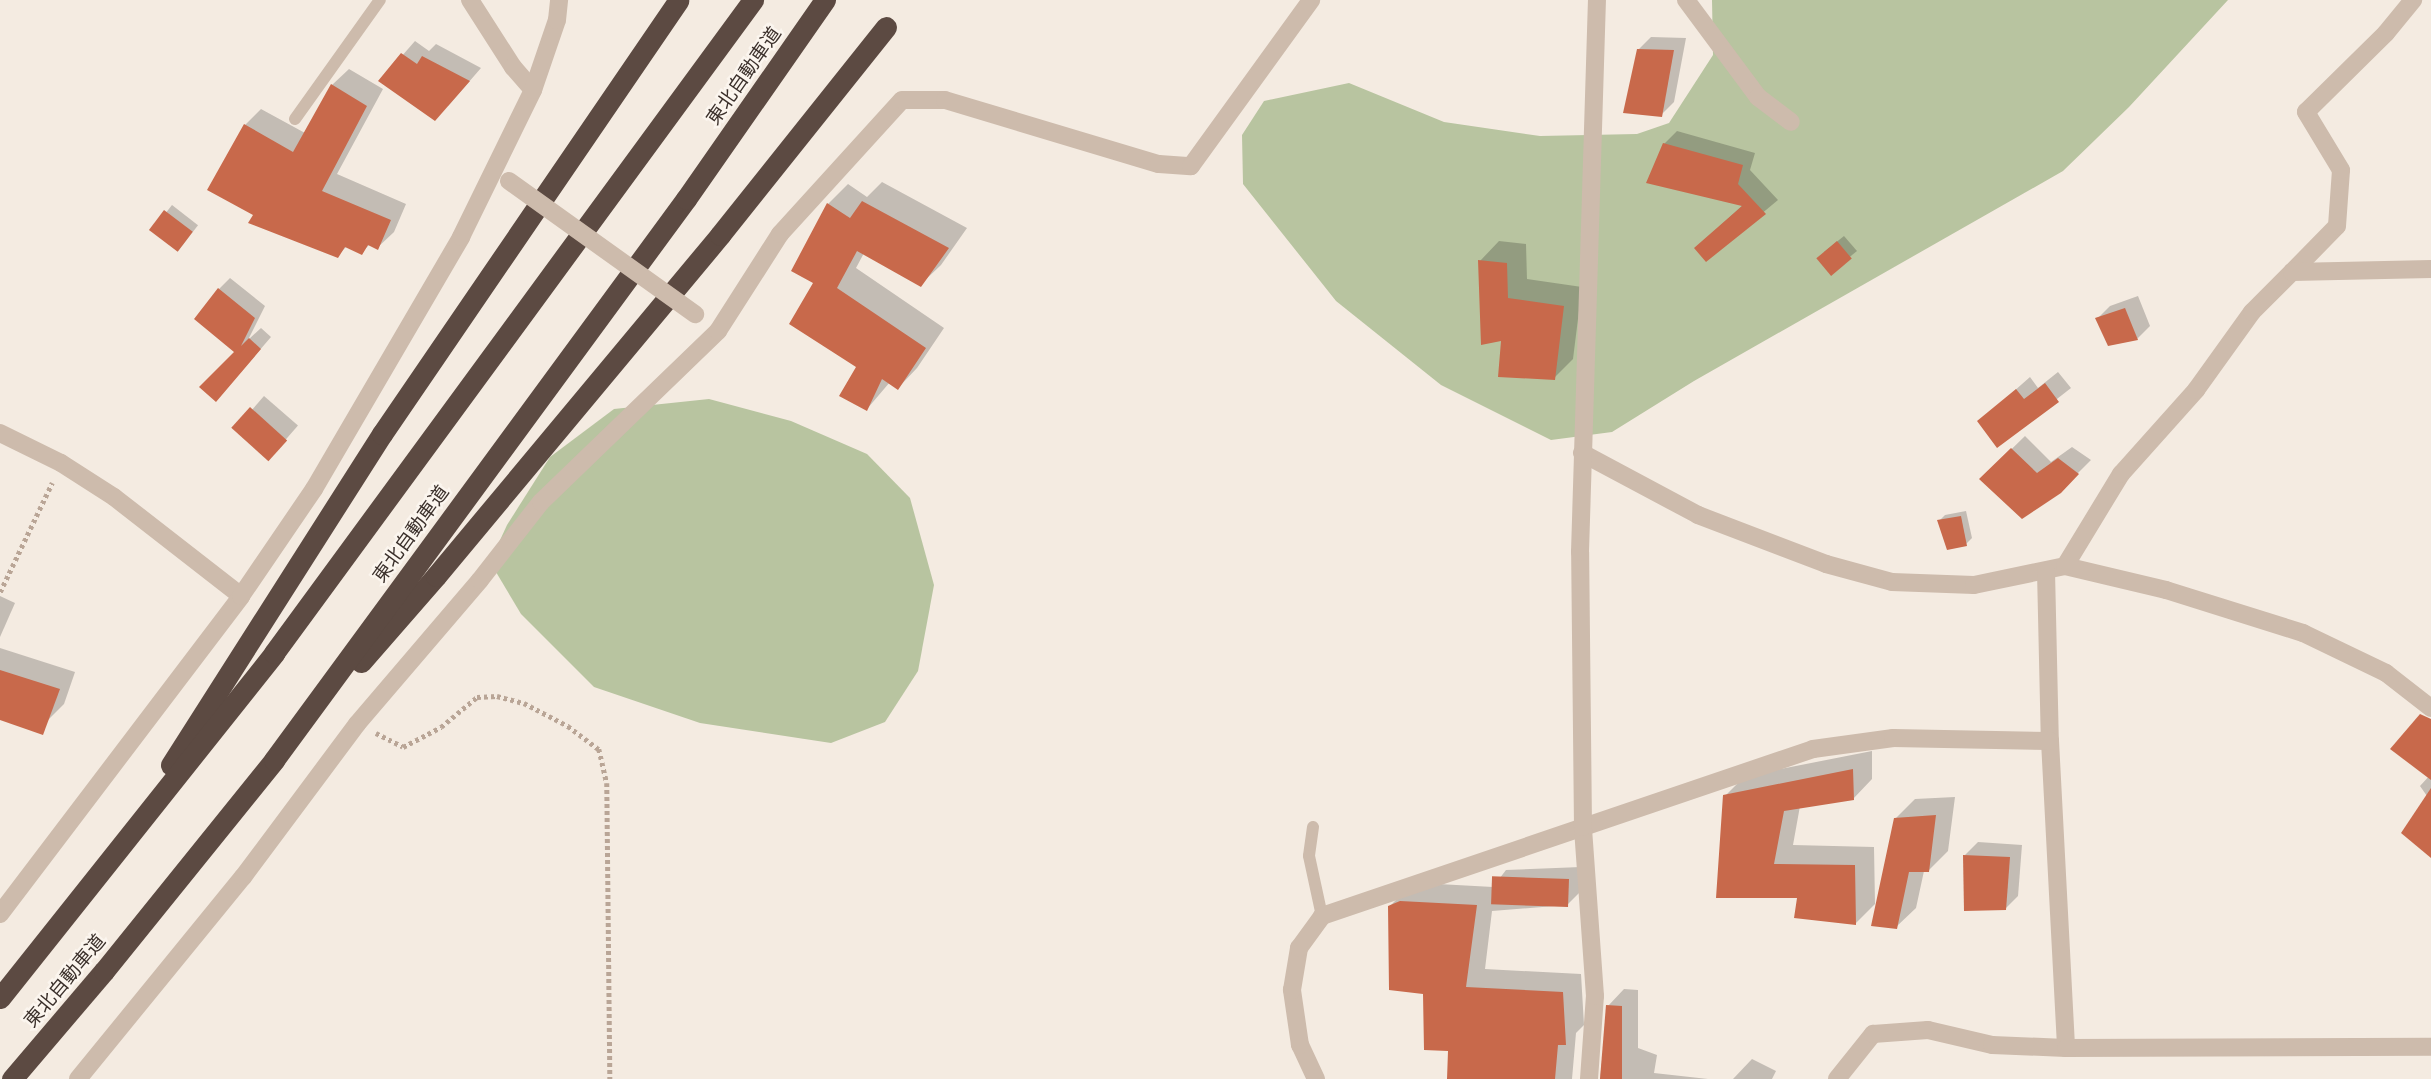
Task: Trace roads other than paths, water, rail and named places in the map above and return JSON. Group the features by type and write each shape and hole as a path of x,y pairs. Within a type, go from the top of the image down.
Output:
{"highway":[{"name":"東北自動車道","path":"0,998 274,653 753,0"},
{"name":"東北自動車道","path":"12,1079 104,971 274,760 677,210 825,0"},
{"path":"107,864 382,434 678,1"},
{"path":"274,760 436,576 720,235 886,27"}],"street":[{"path":"470,0 513,67 533,90"},
{"path":"0,914 241,596 314,489 461,237 533,90 557,20 559,0"},
{"path":"78,1079 243,877 357,724 480,580 541,502 718,331 780,234 902,100 945,100 1159,164 1191,166 1311,0"},
{"path":"1588,1079 1595,996 1583,827 1582,453 1590,300 1597,0"},
{"path":"1686,0 1758,97 1791,122"},
{"path":"2065,566 2121,474 2196,390 2252,312 2337,226 2341,170 2306,112 2386,33 2413,0"},
{"path":"492,170 718,331"},
{"path":"2292,272 2431,269"},
{"path":"0,433 61,463 114,497 241,596"},
{"path":"1582,453 1698,515 1826,564 1892,582 1974,585 2065,566 2166,590 2303,633 2386,673 2431,708"},
{"path":"2046,571 2050,741 2066,1048"},
{"path":"1316,1079 1300,1045 1292,990 1299,948 1322,916 1813,749 1893,738 2050,741"},
{"path":"1837,1079 1873,1034 1928,1030 1992,1045 2066,1048 2431,1046"}],"lane":[{"path":"295,120 380,0"},
{"path":"1313,827 1309,856 1322,916"}]}
